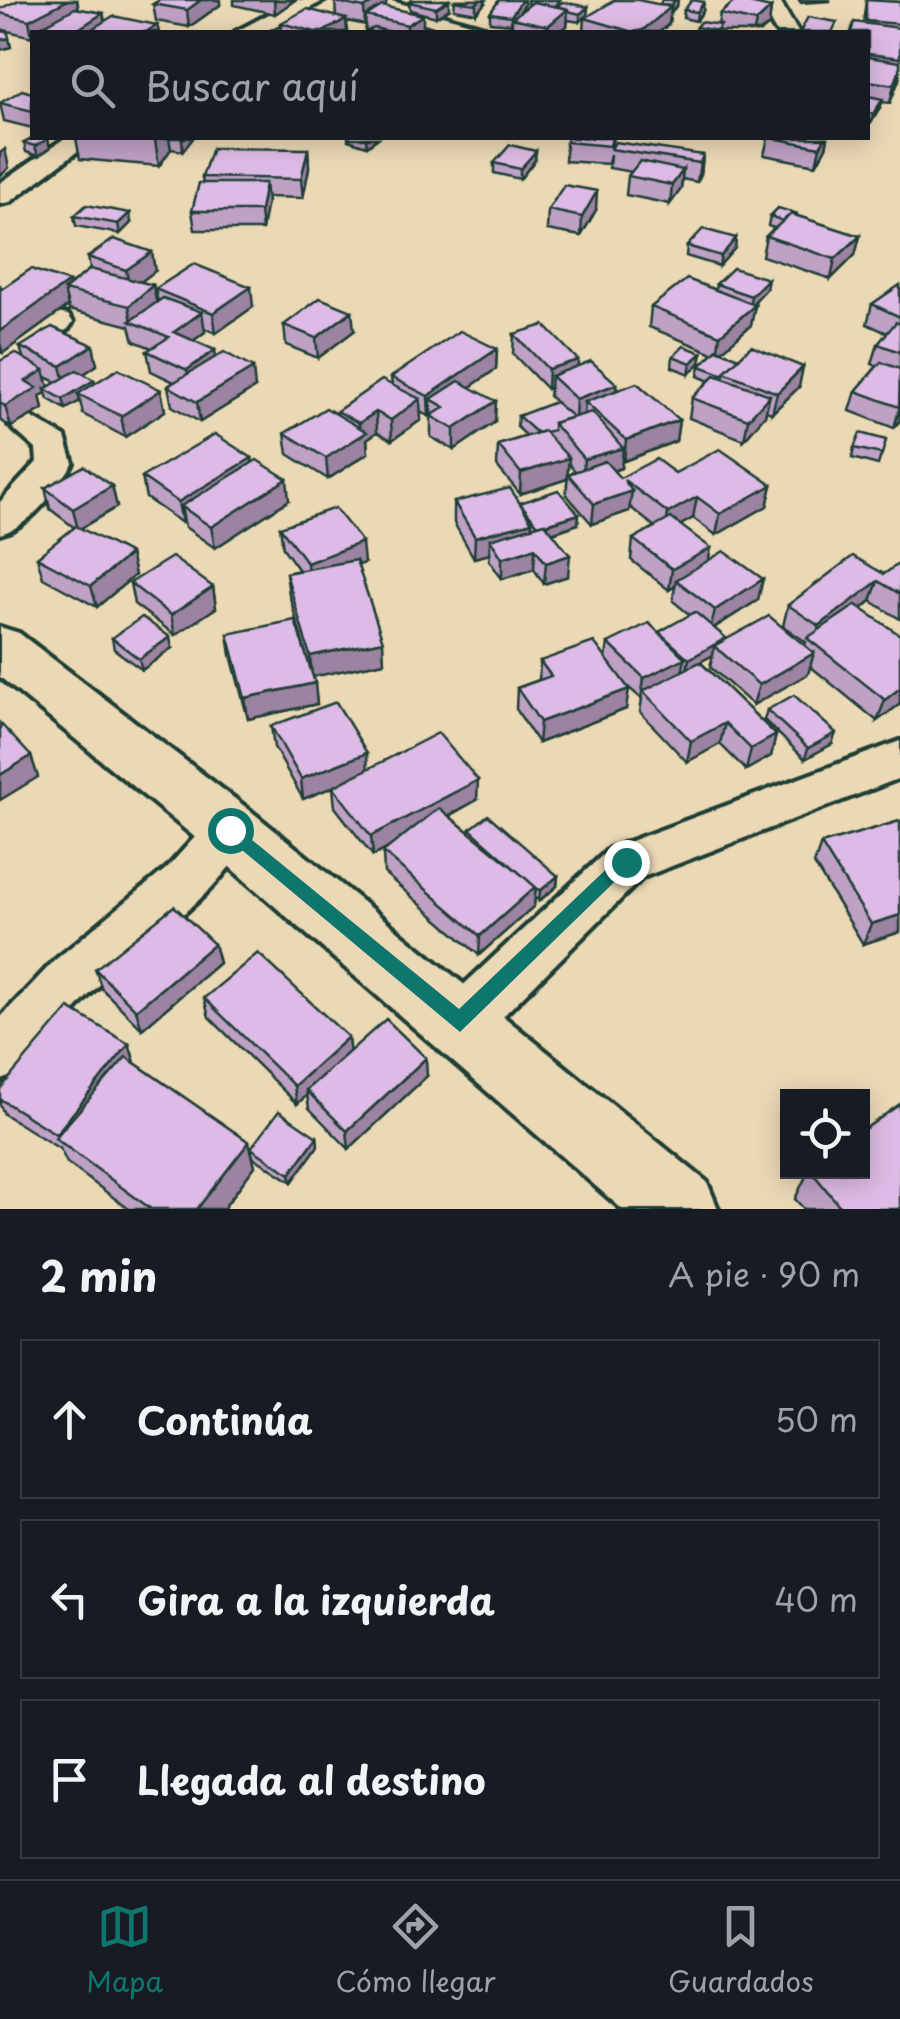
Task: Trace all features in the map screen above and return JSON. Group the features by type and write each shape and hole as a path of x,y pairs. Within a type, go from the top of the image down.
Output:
{"main road":[{"path":"0,647 230,830 680,1209"}],"street":[{"path":"252,30 314,0"},
{"path":"362,0 471,30"},
{"path":"768,0 786,30"},
{"path":"0,196 79,140"},
{"path":"0,356 57,322"},
{"path":"0,522 34,493 55,464 53,445 26,424"},
{"path":"460,1022 626,862 900,758"},
{"path":"0,1056 73,976 184,884 230,830"}],"building":[{"path":"19,0 68,0 29,20 0,13 0,9"},
{"path":"160,0 201,0 187,10 153,4"},
{"path":"377,0 364,8 335,2"},
{"path":"449,0 436,8 409,2"},
{"path":"499,0 522,0 511,16 490,13"},
{"path":"615,0 671,7 643,30 626,30 585,18"},
{"path":"692,0 704,2 697,12 684,10"},
{"path":"736,0 771,8 756,22 720,14"},
{"path":"866,0 900,2 900,24 866,21"},
{"path":"533,2 568,9 548,26 512,18"},
{"path":"562,2 588,7 580,14 557,6"},
{"path":"382,6 423,15 407,25 366,16"},
{"path":"75,8 103,13 77,30 44,25"},
{"path":"307,9 346,19 327,30 281,23"},
{"path":"113,16 157,25 149,30 90,30"},
{"path":"808,17 837,22 833,30 801,30"},
{"path":"700,22 721,25 718,30 696,27"},
{"path":"854,22 900,28 900,58 870,54 870,30 852,30"},
{"path":"0,31 8,32 9,38 0,40"},
{"path":"870,57 900,62 894,85 870,81"},
{"path":"22,90 30,92 30,110 0,103"},
{"path":"870,96 883,99 873,114"},
{"path":"30,140 46,140 35,146 24,143"},
{"path":"566,140 612,140 610,146"},
{"path":"783,140 824,140 820,147"},
{"path":"615,142 703,155 700,163 611,149"},
{"path":"510,145 536,151 520,169 494,163"},
{"path":"212,148 308,149 301,179 202,177"},
{"path":"640,161 683,170 672,185 628,176"},
{"path":"199,183 265,183 260,211 192,211"},
{"path":"564,185 597,191 582,217 548,210"},
{"path":"86,205 130,213 118,224 74,216"},
{"path":"778,208 798,214 783,221 770,216"},
{"path":"791,214 860,236 835,259 766,236"},
{"path":"703,229 736,238 721,256 687,246"},
{"path":"114,239 152,252 126,270 88,257"},
{"path":"194,264 251,287 213,313 155,289"},
{"path":"733,268 768,279 751,296 716,284"},
{"path":"31,269 69,282 0,331 0,290"},
{"path":"90,269 153,285 129,306 64,290"},
{"path":"687,279 755,305 720,335 651,307"},
{"path":"900,285 900,317 872,304"},
{"path":"163,298 202,312 174,332 215,350 187,370 147,351 169,337 130,321"},
{"path":"320,298 352,311 316,338 284,325"},
{"path":"896,322 900,324 900,352 878,344"},
{"path":"544,325 578,360 548,369 514,334"},
{"path":"52,327 93,345 61,366 20,347"},
{"path":"460,331 497,349 428,396 391,377"},
{"path":"684,346 702,353 691,363 673,356"},
{"path":"751,346 803,367 777,393 724,372"},
{"path":"717,349 739,358 724,375 700,366"},
{"path":"224,352 253,368 197,402 168,386"},
{"path":"15,353 44,370 26,381 37,388 5,406 0,403 0,361"},
{"path":"591,361 617,384 576,399 551,376"},
{"path":"881,362 900,369 899,407 856,391"},
{"path":"118,369 161,390 121,416 78,394"},
{"path":"77,370 94,380 63,399 45,389"},
{"path":"715,375 770,395 748,419 692,398"},
{"path":"382,380 420,399 391,420 376,412 359,423 337,411"},
{"path":"459,381 496,401 454,429 431,416 445,407 431,399"},
{"path":"637,383 679,420 626,440 585,402"},
{"path":"555,402 573,417 553,423 553,430 537,433 518,416"},
{"path":"326,408 367,432 326,458 285,433"},
{"path":"592,412 623,448 584,459 553,423"},
{"path":"544,431 569,458 521,473 498,445"},
{"path":"860,433 886,440 882,454 854,448"},
{"path":"215,434 252,458 178,502 142,477"},
{"path":"720,449 772,485 720,514 697,497 668,513 624,480 632,491 594,504 568,474 605,461 620,478 656,459 675,473"},
{"path":"257,460 287,479 211,527 181,506"},
{"path":"84,466 112,486 73,509 45,488"},
{"path":"510,488 532,522 475,537 454,502"},
{"path":"558,490 579,514 538,525 520,503"},
{"path":"335,508 362,542 307,563 280,527"},
{"path":"671,518 711,548 672,569 633,539"},
{"path":"545,523 570,555 546,563 535,548 502,558 490,539"},
{"path":"76,526 130,554 91,586 37,557"},
{"path":"724,551 763,579 715,610 676,580"},
{"path":"853,556 884,574 900,566 900,594 878,581 819,626 788,605"},
{"path":"172,557 213,587 171,615 130,583"},
{"path":"356,560 383,641 310,656 286,573"},
{"path":"856,605 900,635 900,688 885,700 807,638"},
{"path":"695,612 726,638 689,659 659,632"},
{"path":"769,616 814,653 759,685 714,646"},
{"path":"142,617 170,637 139,659 112,638"},
{"path":"295,620 315,683 245,698 228,634"},
{"path":"649,623 685,658 644,678 608,643"},
{"path":"594,642 629,689 540,722 517,688 551,676 540,661"},
{"path":"700,662 776,735 751,749 725,723 691,741 643,691"},
{"path":"794,695 836,733 808,748 767,710"},
{"path":"336,702 367,753 301,779 271,726"},
{"path":"0,723 31,756 0,775"},
{"path":"438,733 478,780 371,836 333,787"},
{"path":"439,808 536,886 480,936 383,852"},
{"path":"488,815 558,876 540,891 470,829"},
{"path":"900,821 900,915 871,924 821,844"},
{"path":"174,906 214,944 136,1010 95,969"},
{"path":"258,953 348,1037 294,1086 204,998"},
{"path":"69,1008 129,1044 56,1134 0,1099 0,1089"},
{"path":"386,1019 426,1058 347,1131 306,1090"},
{"path":"126,1057 249,1142 197,1209 151,1209 55,1138"},
{"path":"900,1104 900,1209 842,1209 818,1179 870,1179 870,1125"},
{"path":"279,1111 317,1137 290,1174 251,1148"}],"route":[{"path":"230,830 460,1022 626,862"}]}
